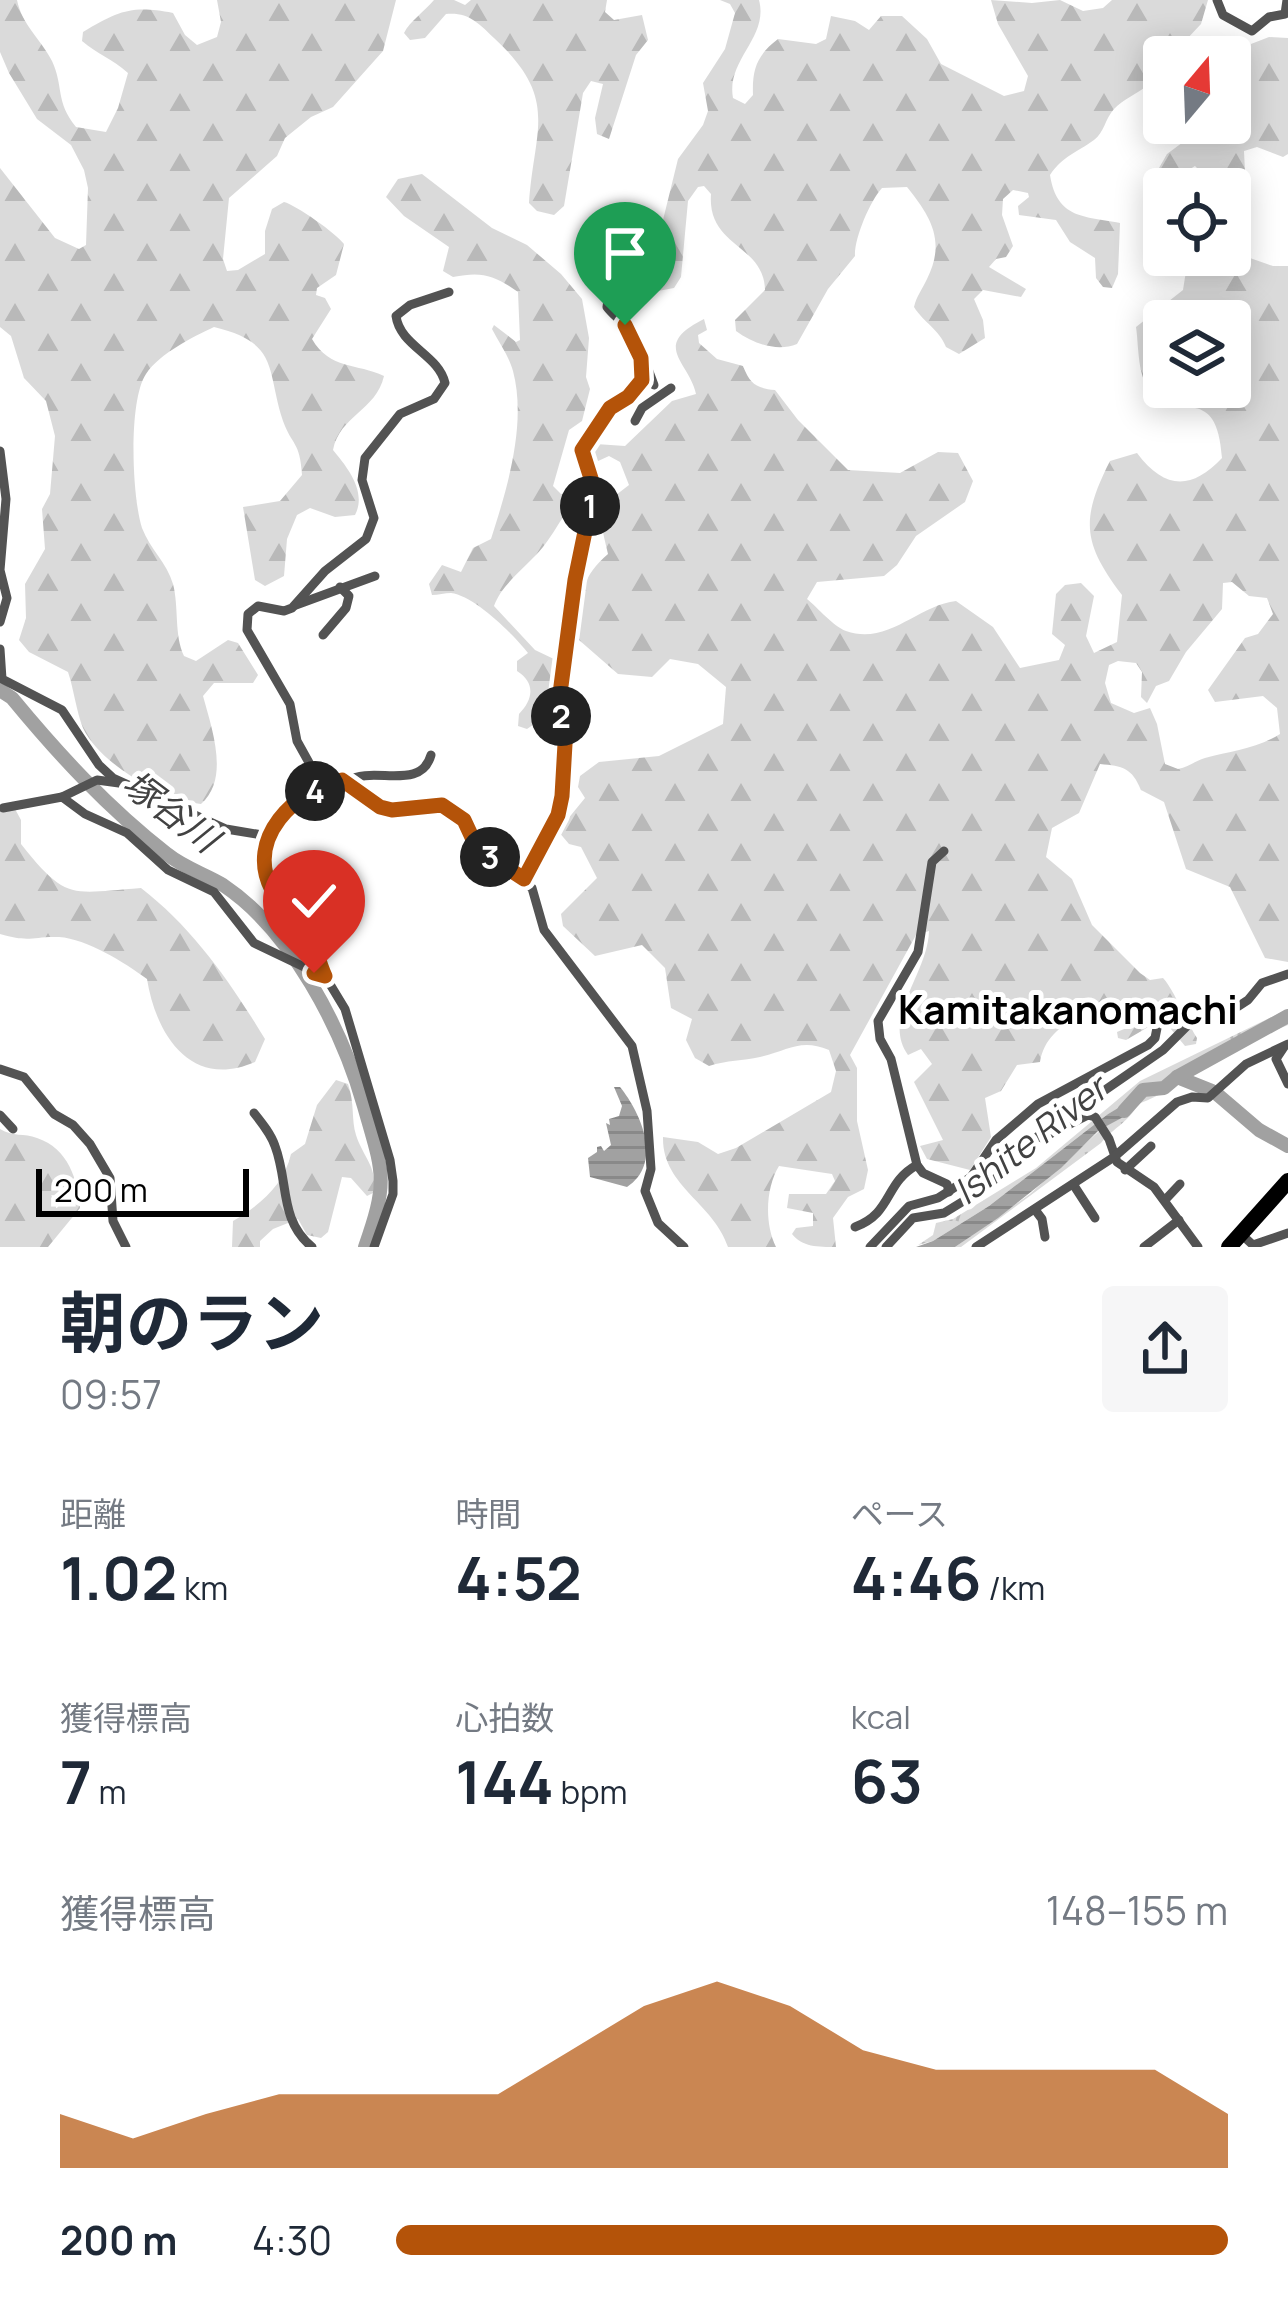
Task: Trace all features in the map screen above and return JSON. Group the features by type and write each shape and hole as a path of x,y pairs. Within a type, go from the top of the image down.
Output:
{"highway":[{"path":"1235,1241 1288,1181"}],"street":[{"path":"1217,0 1223,15 1252,31 1264,20 1285,14 1287,0"},
{"path":"618,230 607,307 629,331 654,385"},
{"path":"296,605 373,528 361,472 365,458 400,414 443,390 441,368 400,332 396,322 401,310 449,292"},
{"path":"524,879 558,815 562,796 565,744 559,701 575,580 594,488 582,450 610,408 636,389 643,363"},
{"path":"635,421 646,405 671,388"},
{"path":"636,389 646,405"},
{"path":"0,451 6,500 0,570 7,598 0,622"},
{"path":"314,791 312,768 297,741 286,692 253,643 246,622 251,609 258,606 284,611 375,576"},
{"path":"322,635 346,608 349,596 340,586"},
{"path":"0,649 2,679 62,710 99,766 226,830 268,836"},
{"path":"348,782 357,776 415,775 425,770 431,755"},
{"path":"3,808 62,797 89,780 124,782"},
{"path":"374,1247 393,1194 390,1160 352,1029 307,926 269,884 268,836 274,820 336,781 348,782 380,807 442,805 454,811 464,820 477,848 532,888 544,930 632,1046 647,1111 651,1169 645,1191 658,1222 684,1247"},
{"path":"62,797 85,814 127,833 168,870 214,892 248,937 325,976"},
{"path":"944,851 932,862 924,937 877,1029 896,1076 917,1165 947,1184 950,1192"},
{"path":"886,1247 913,1218 944,1213 988,1186 1037,1137 1163,1050 1190,1023 1228,1013 1262,983 1288,974"},
{"path":"870,1247 909,1206 950,1192 971,1177 996,1140 1038,1104 1148,1045 1155,1039 1158,1023"},
{"path":"976,1247 1114,1157 1178,1102 1192,1096 1208,1098 1238,1070 1286,1045"},
{"path":"1276,1059 1286,1045"},
{"path":"1259,1058 1276,1059"},
{"path":"1276,1059 1288,1084"},
{"path":"0,1069 25,1077 54,1114 73,1125 90,1144 110,1178 113,1221 126,1247"},
{"path":"254,1113 276,1147 289,1216 312,1247"},
{"path":"0,1115 14,1129"},
{"path":"1037,1137 1088,1115 1095,1117 1109,1138 1114,1157 1154,1186 1198,1247"},
{"path":"1126,1170 1150,1146"},
{"path":"855,1227 879,1216 897,1181 917,1165"},
{"path":"928,1199 932,1178"},
{"path":"1073,1184 1095,1218"},
{"path":"1165,1200 1180,1184"},
{"path":"1036,1211 1045,1237"},
{"path":"1144,1247 1179,1220"},
{"path":"1235,1241 1253,1245 1283,1239"}],"green space":[{"path":"0,0 17,0 52,61 65,109 76,127 106,132 128,73 82,41 83,32 106,19 136,10 173,13 197,45 217,37 221,22 217,0 396,0 383,51 333,107 285,138 277,156 229,198 223,259 227,271 238,270 265,254 272,209 284,202 316,220 344,244 336,275 317,288 316,295 325,298 331,309 312,339 336,361 384,376 374,397 343,429 333,450 357,489 355,515 335,517 310,508 297,515 287,539 284,576 265,586 255,580 243,507 280,501 302,475 267,360 250,341 214,327 160,359 140,387 133,449 139,514 145,536 173,584 184,656 196,661 228,640 238,643 258,675 253,683 214,683 203,696 217,768 210,794 201,804 151,788 103,754 83,728 68,672 29,652 19,640 26,618 25,584 45,549 42,509 50,494 55,436 46,401 24,378 11,336 0,327 0,168 55,238 79,249 86,245 88,188 71,145 37,119 9,73 0,52"},
{"path":"434,0 465,5 471,0 607,0 605,12 614,20 642,15 648,40 636,55 609,139 597,134 595,118 603,84 591,81 583,93 564,206 554,215 537,211 529,203 538,115 528,79 494,38 467,17 446,14 425,38 410,40 404,33"},
{"path":"720,0 759,0 758,26 733,84 733,98 745,104 753,95 757,63 771,45 778,39 816,44 826,39 831,16 855,21 869,30 881,16 902,16 927,39 941,64 1004,96 1024,91 1028,76 998,24 991,0 1060,0 1083,11 1103,8 1112,0 1208,0 1201,24 1190,36 1143,36 1143,88 1114,109 1097,137 1050,175 1066,208 1120,223 1118,274 1112,288 1103,287 1096,278 1095,258 1070,242 1056,220 1019,215 1018,206 1029,197 1013,190 1003,199 1002,215 1013,246 1006,257 989,267 1026,289 1021,297 983,290 974,299 985,338 959,354 946,347 914,307 933,265 935,241 929,219 907,187 882,188 877,194 860,230 855,256 828,289 797,344 766,345 736,331 735,320 765,290 762,275 718,225 711,194 704,186 688,201 681,277 674,288 642,294 628,313 618,314 612,284 621,238 625,230 655,229 663,220 678,159 708,111 703,83 725,49 735,13"},
{"path":"1269,37 1288,38 1288,154 1283,157 1257,147 1244,151 1245,168 1159,168 1180,144 1251,144 1251,44"},
{"path":"422,174 492,228 527,245 582,299 590,389 582,421 569,430 553,486 561,494 575,491 578,500 494,606 535,650 556,660 551,699 527,729 518,726 530,691 517,671 517,661 528,653 482,609 451,593 432,595 429,584 442,565 461,572 473,548 491,539 497,520 509,478 518,413 513,371 492,329 494,325 516,342 520,340 518,292 487,276 453,277 443,271 449,247 404,216 386,197 398,179"},
{"path":"1251,258 1288,266 1288,962 1265,958 1230,887 1186,869 1164,802 1141,790 1126,770 1100,764 1079,813 1052,828 1046,857 1072,879 1092,925 1140,973 1150,980 1163,978 1196,1044 1185,1046 1156,1011 1150,1026 1126,1040 1118,1038 1117,1032 1136,1024 1137,1017 1098,1005 1054,1034 1040,1062 1017,1065 1001,1091 985,1098 991,1137 970,1170 927,1159 920,1146 943,1140 914,1082 932,1064 921,1049 908,1055 900,1026 929,931 916,935 850,1055 857,1068 857,1121 868,1170 864,1189 848,1197 833,1218 836,1247 801,1242 792,1234 796,1228 813,1226 813,1213 787,1208 789,1194 826,1194 835,1181 832,1174 779,1166 768,1205 776,1247 728,1247 712,1218 671,1169 663,1137 698,1142 718,1154 736,1148 831,1092 836,1071 829,1050 810,1045 709,1066 695,1058 686,1040 692,1019 671,1008 665,968 642,945 595,956 563,926 561,914 597,878 581,847 569,844 558,831 585,798 578,787 580,776 599,762 659,756 723,724 726,687 698,664 670,659 652,677 618,674 579,640 582,593 591,572 608,554 602,514 629,485 620,462 609,456 596,462 586,455 596,444 625,446 672,401 696,394 676,346 679,337 704,319 707,330 698,335 699,343 717,359 743,366 754,384 775,390 848,470 900,473 938,452 958,453 973,481 965,502 916,536 884,576 817,582 807,599 831,621 846,631 876,633 956,601 993,627 1020,668 1059,660 1065,645 1052,634 1056,594 1065,585 1081,583 1094,596 1086,636 1094,653 1117,642 1122,595 1099,560 1090,531 1094,500 1110,461 1137,453 1157,474 1189,480 1222,458 1213,420 1195,408 1251,408 1251,300 1170,300 1183,290 1185,276 1251,276","holes":["1232,582 1249,596 1267,598 1273,614 1258,634 1245,638 1208,690 1215,702 1263,696 1277,708 1280,734 1178,769 1165,764 1150,708 1134,713 1111,703 1105,683 1109,665 1136,663 1142,672 1141,697 1147,703 1222,609 1223,583"]},
{"path":"1143,321 1143,376 1141,371 1136,327"},
{"path":"15,809 21,820 21,844 61,885 84,892 141,888 178,921 225,977 265,1039 255,1062 212,1069 180,1052 159,1020 147,979 105,952 70,939 0,934 0,811"},
{"path":"1288,1009 1288,1025 1234,1049 1138,1104 1130,1116 1101,1143 961,1247 955,1247 1030,1194 1108,1123 1129,1114 1133,1100 989,1206 933,1241 918,1245 933,1235 936,1223 953,1219 1036,1168 1140,1081"},
{"path":"336,1080 348,1084 356,1135 374,1177 373,1193 367,1196 351,1178 342,1177 328,1232 321,1238 307,1235 298,1219 273,1229 260,1247 232,1247 233,1221 276,1185 291,1154 305,1144 317,1105"},
{"path":"0,1129 48,1143 64,1157 74,1176 80,1208 48,1247 0,1247"}],"shaded area":[{"path":"614,1087 620,1087 628,1098 645,1138 644,1165 627,1187 590,1177 588,1158 597,1147 604,1151 611,1145 606,1123 610,1125 609,1119 619,1116 622,1106"},
{"path":"1135,1098 1129,1114 1099,1130 1061,1168 998,1218 955,1247 916,1247 989,1206"}],"waterway":[{"name":"塚谷川","path":"0,690 124,818 174,859 223,885 248,905 292,955 342,1045 376,1147 380,1190 365,1247"},
{"name":"Ishite River","path":"1124,1111 1143,1090 1164,1088 1288,1016"},
{"path":"1177,1077 1212,1091"},
{"path":"1218,1095 1259,1130 1288,1146"}],"district":[{"name":"Kamitakanomachi","path":"1068,1010"}],"route":[{"path":"314,973 325,976 309,931 275,896 267,871 268,836 274,820 314,791 342,780 380,807 392,810 442,805 464,820 477,848 524,879 558,815 565,744 559,701 575,580 594,488 582,450 610,408 642,380 641,358 625,325"}]}
